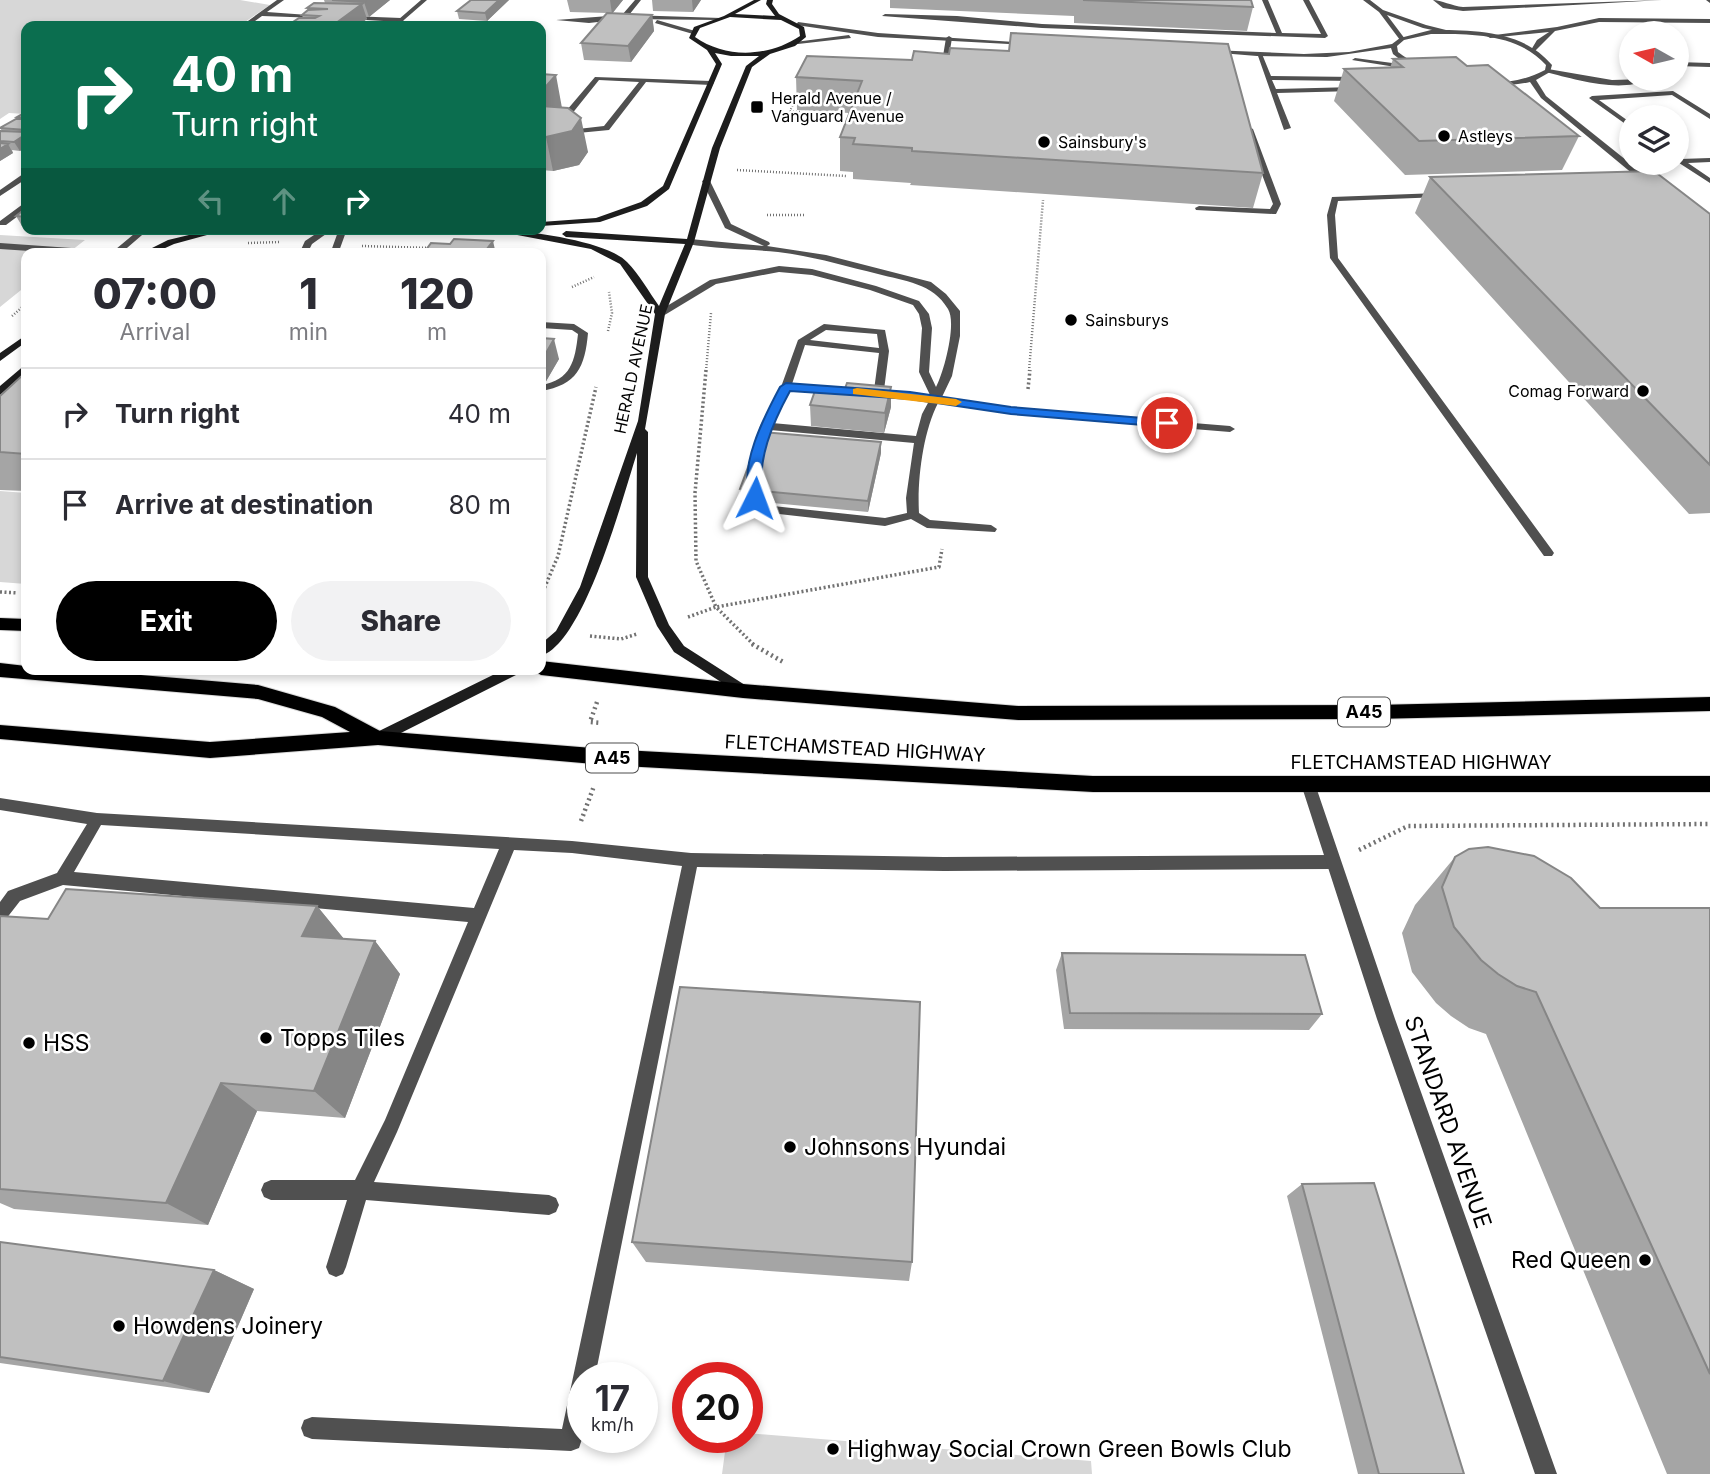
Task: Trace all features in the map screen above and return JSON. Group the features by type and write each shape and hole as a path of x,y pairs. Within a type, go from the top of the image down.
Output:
{"highway":[{"path":"0,624 21,625"},
{"name":"A45","path":"546,669 743,691 1018,713 1374,712 1710,704"},
{"path":"0,670 21,672"},
{"path":"59,675 258,692 328,712 378,738"},
{"name":"FLETCHAMSTEAD HIGHWAY","path":"0,732 210,750 378,738 605,757 1093,784 1706,785"}],"main road":[{"path":"726,17 758,0"},
{"path":"770,0 772,10 785,19"},
{"path":"546,224 597,220 644,204 666,187 719,64 710,49 692,38 697,27 726,17 757,15 785,19 798,24 804,33 798,42"},
{"name":"HERALD AVENUE","path":"710,49 731,53 768,52 798,42"},
{"name":"HERALD AVENUE","path":"546,647 561,634 586,587 643,421 660,314 690,242 706,181 749,66 768,52"},
{"path":"546,232 690,242"},
{"path":"158,248 200,235"},
{"path":"526,235 593,247 623,262 660,314"},
{"path":"0,358 21,342"},
{"path":"0,392 21,372"},
{"path":"643,421 642,577 663,626 679,649 743,691"},
{"path":"378,738 506,675"}],"street":[{"path":"251,21 281,0"},
{"path":"346,18 401,20 425,0"},
{"path":"624,17 638,0"},
{"path":"1265,0 1280,35"},
{"path":"885,16 957,18 1042,26 1325,36 1307,0"},
{"path":"1366,0 1381,11 1425,27 1490,36 1534,50 1549,65 1548,71"},
{"path":"1436,0 1445,7 1463,9 1659,0"},
{"path":"1526,0 1535,6"},
{"path":"1381,11 1402,39"},
{"path":"261,14 322,16"},
{"path":"559,20 589,22 624,17 718,18"},
{"path":"649,18 693,32"},
{"path":"1490,36 1557,29 1599,20 1710,21"},
{"path":"798,24 878,35 1042,44"},
{"path":"1534,50 1539,41 1557,29"},
{"path":"1319,56 1368,53 1423,33 1451,32"},
{"path":"798,42 878,35"},
{"path":"944,68 949,38"},
{"path":"1394,45 1395,52 1402,60 1416,68"},
{"path":"1205,52 1319,56 1416,68 1504,91"},
{"path":"1259,54 1287,128"},
{"path":"1689,64 1710,65"},
{"path":"1473,82 1532,80 1548,71 1619,78"},
{"path":"1268,78 1355,77 1366,89 1273,91"},
{"path":"643,80 606,128 578,131 558,125 597,78 643,80 711,83"},
{"path":"1532,80 1536,89 1563,114 1653,186 1639,187"},
{"path":"1654,91 1657,94"},
{"path":"1619,117 1592,98 1673,93 1710,117"},
{"path":"1540,105 1563,114"},
{"path":"1199,208 1273,212 1277,204 1244,114"},
{"path":"1689,159 1710,160"},
{"path":"1689,167 1710,181"},
{"path":"0,194 21,181"},
{"path":"706,181 728,226 780,250"},
{"path":"1446,195 1335,199 1331,215 1334,258 1548,553"},
{"path":"3,223 21,210"},
{"path":"121,248 138,235"},
{"path":"306,248 308,243 320,235"},
{"path":"690,242 780,250 826,258 928,284 943,296 955,312 955,336 947,376 927,414 920,440 912,498 914,514 927,524 991,529"},
{"path":"0,246 28,248"},
{"path":"660,314 713,282 732,276 779,269 812,272 916,303 925,314 927,328 924,372 937,398"},
{"path":"546,325 562,326 583,333 574,370 562,384 546,387"},
{"path":"879,393 884,351 882,332 824,327 801,342 786,387 765,426 757,464 755,498 771,509 885,522 914,514"},
{"path":"801,342 884,351"},
{"path":"786,387 937,398 1026,412 1230,429"},
{"path":"765,426 920,440"},
{"name":"STANDARD AVENUE","path":"1308,784 1546,1474"},
{"path":"0,804 97,819 509,843 691,860 944,864 1333,862"},
{"path":"63,878 97,819"},
{"path":"336,1267 360,1190 391,1126 509,843"},
{"path":"587,1362 691,860"},
{"path":"0,914 14,897 63,878 478,916"},
{"path":"271,1190 360,1190 549,1205"},
{"path":"312,1428 567,1440"}],"path":[{"path":"800,90 790,111 825,114"},
{"path":"736,170 846,176"},
{"path":"1026,412 1043,200"},
{"path":"572,287 599,276 587,270"},
{"path":"732,276 736,292 720,299 712,309 710,318 695,493 696,561 716,607 732,629 761,653 786,664"},
{"path":"606,340 612,313 607,288"},
{"path":"546,584 558,556 597,380"},
{"path":"621,639 716,607 939,568 944,526"},
{"path":"0,592 21,594"},
{"path":"1333,862 1408,826 1710,824"}],"shaded area":[{"path":"0,0 240,0 270,5 246,21 21,21 21,114 9,113 0,119"},
{"path":"0,235 85,240 75,248 21,248 21,290 0,307"},
{"path":"0,491 21,493 21,584 0,582"},
{"name":"Highway Social Crown Green Bowls Club","path":"763,1434 1091,1461 1092,1474 722,1474 725,1453 763,1453"}],"building":[{"path":"332,0 366,0 364,2"},
{"path":"471,0 499,0 485,13 457,11"},
{"path":"1083,0 1251,0 1253,7"},
{"path":"314,3 362,4 339,21 294,21 319,16 302,15 308,10 328,9 307,8"},
{"path":"607,13 652,15 628,46 581,43"},
{"name":"Sainsbury's","path":"1011,33 1228,44 1263,173 912,151 912,148 853,144 855,138 840,137 862,81 796,77 807,56 912,60 914,51 949,54 950,48 1009,51"},
{"path":"1456,57 1467,66 1488,65 1579,136 1419,141 1344,69 1403,67 1393,59"},
{"path":"546,74 556,75 546,86"},
{"path":"546,106 568,108 581,118 572,131 546,137"},
{"path":"16,119 21,119 21,130 0,128"},
{"path":"0,131 21,132 21,137 14,142 0,141"},
{"name":"Comag Forward","path":"1619,172 1619,175 1659,175 1710,214 1710,465 1430,177"},
{"path":"454,239 493,241 488,248 427,248 431,243 450,244"},
{"path":"546,338 554,339 546,353"},
{"path":"21,377 21,454 0,452 0,396"},
{"path":"847,383 891,387 885,413 810,405 816,388 844,391"},
{"path":"761,432 881,442 868,501 740,489"},
{"path":"1488,847 1534,856 1571,878 1600,908 1710,908 1710,1374 1536,992 1517,986 1498,974 1481,960 1454,927 1442,887 1455,857 1469,849"},
{"path":"66,889 317,906 302,936 375,941 314,1091 221,1083 166,1203 0,1189 0,916 48,919"},
{"path":"1062,953 1305,955 1322,1014 1070,1013"},
{"name":"Johnsons Hyundai","path":"680,987 920,1002 912,1262 632,1242"},
{"path":"1374,1183 1464,1474 1379,1474 1302,1184"},
{"name":"Howdens Joinery","path":"0,1242 214,1270 163,1381 0,1357"}],"slow traffic":[{"path":"857,392 910,395 956,402"}],"place":[{"name":"Herald Avenue / Vanguard Avenue","path":"757,107"},
{"name":"Astleys","path":"1444,136"},
{"name":"Sainsbury's","path":"1044,142"},
{"name":"Sainsburys","path":"1071,320"},
{"name":"Comag Forward","path":"1643,391"},
{"name":"Topps Tiles","path":"266,1038"},
{"name":"HSS","path":"29,1043"},
{"name":"Johnsons Hyundai","path":"790,1147"},
{"name":"Red Queen","path":"1645,1260"},
{"name":"Howdens Joinery","path":"119,1326"},
{"name":"Highway Social Crown Green Bowls Club","path":"833,1449"}],"route":[{"path":"755,498 753,481 765,426 786,387 910,395 1011,411 1167,423"}]}
